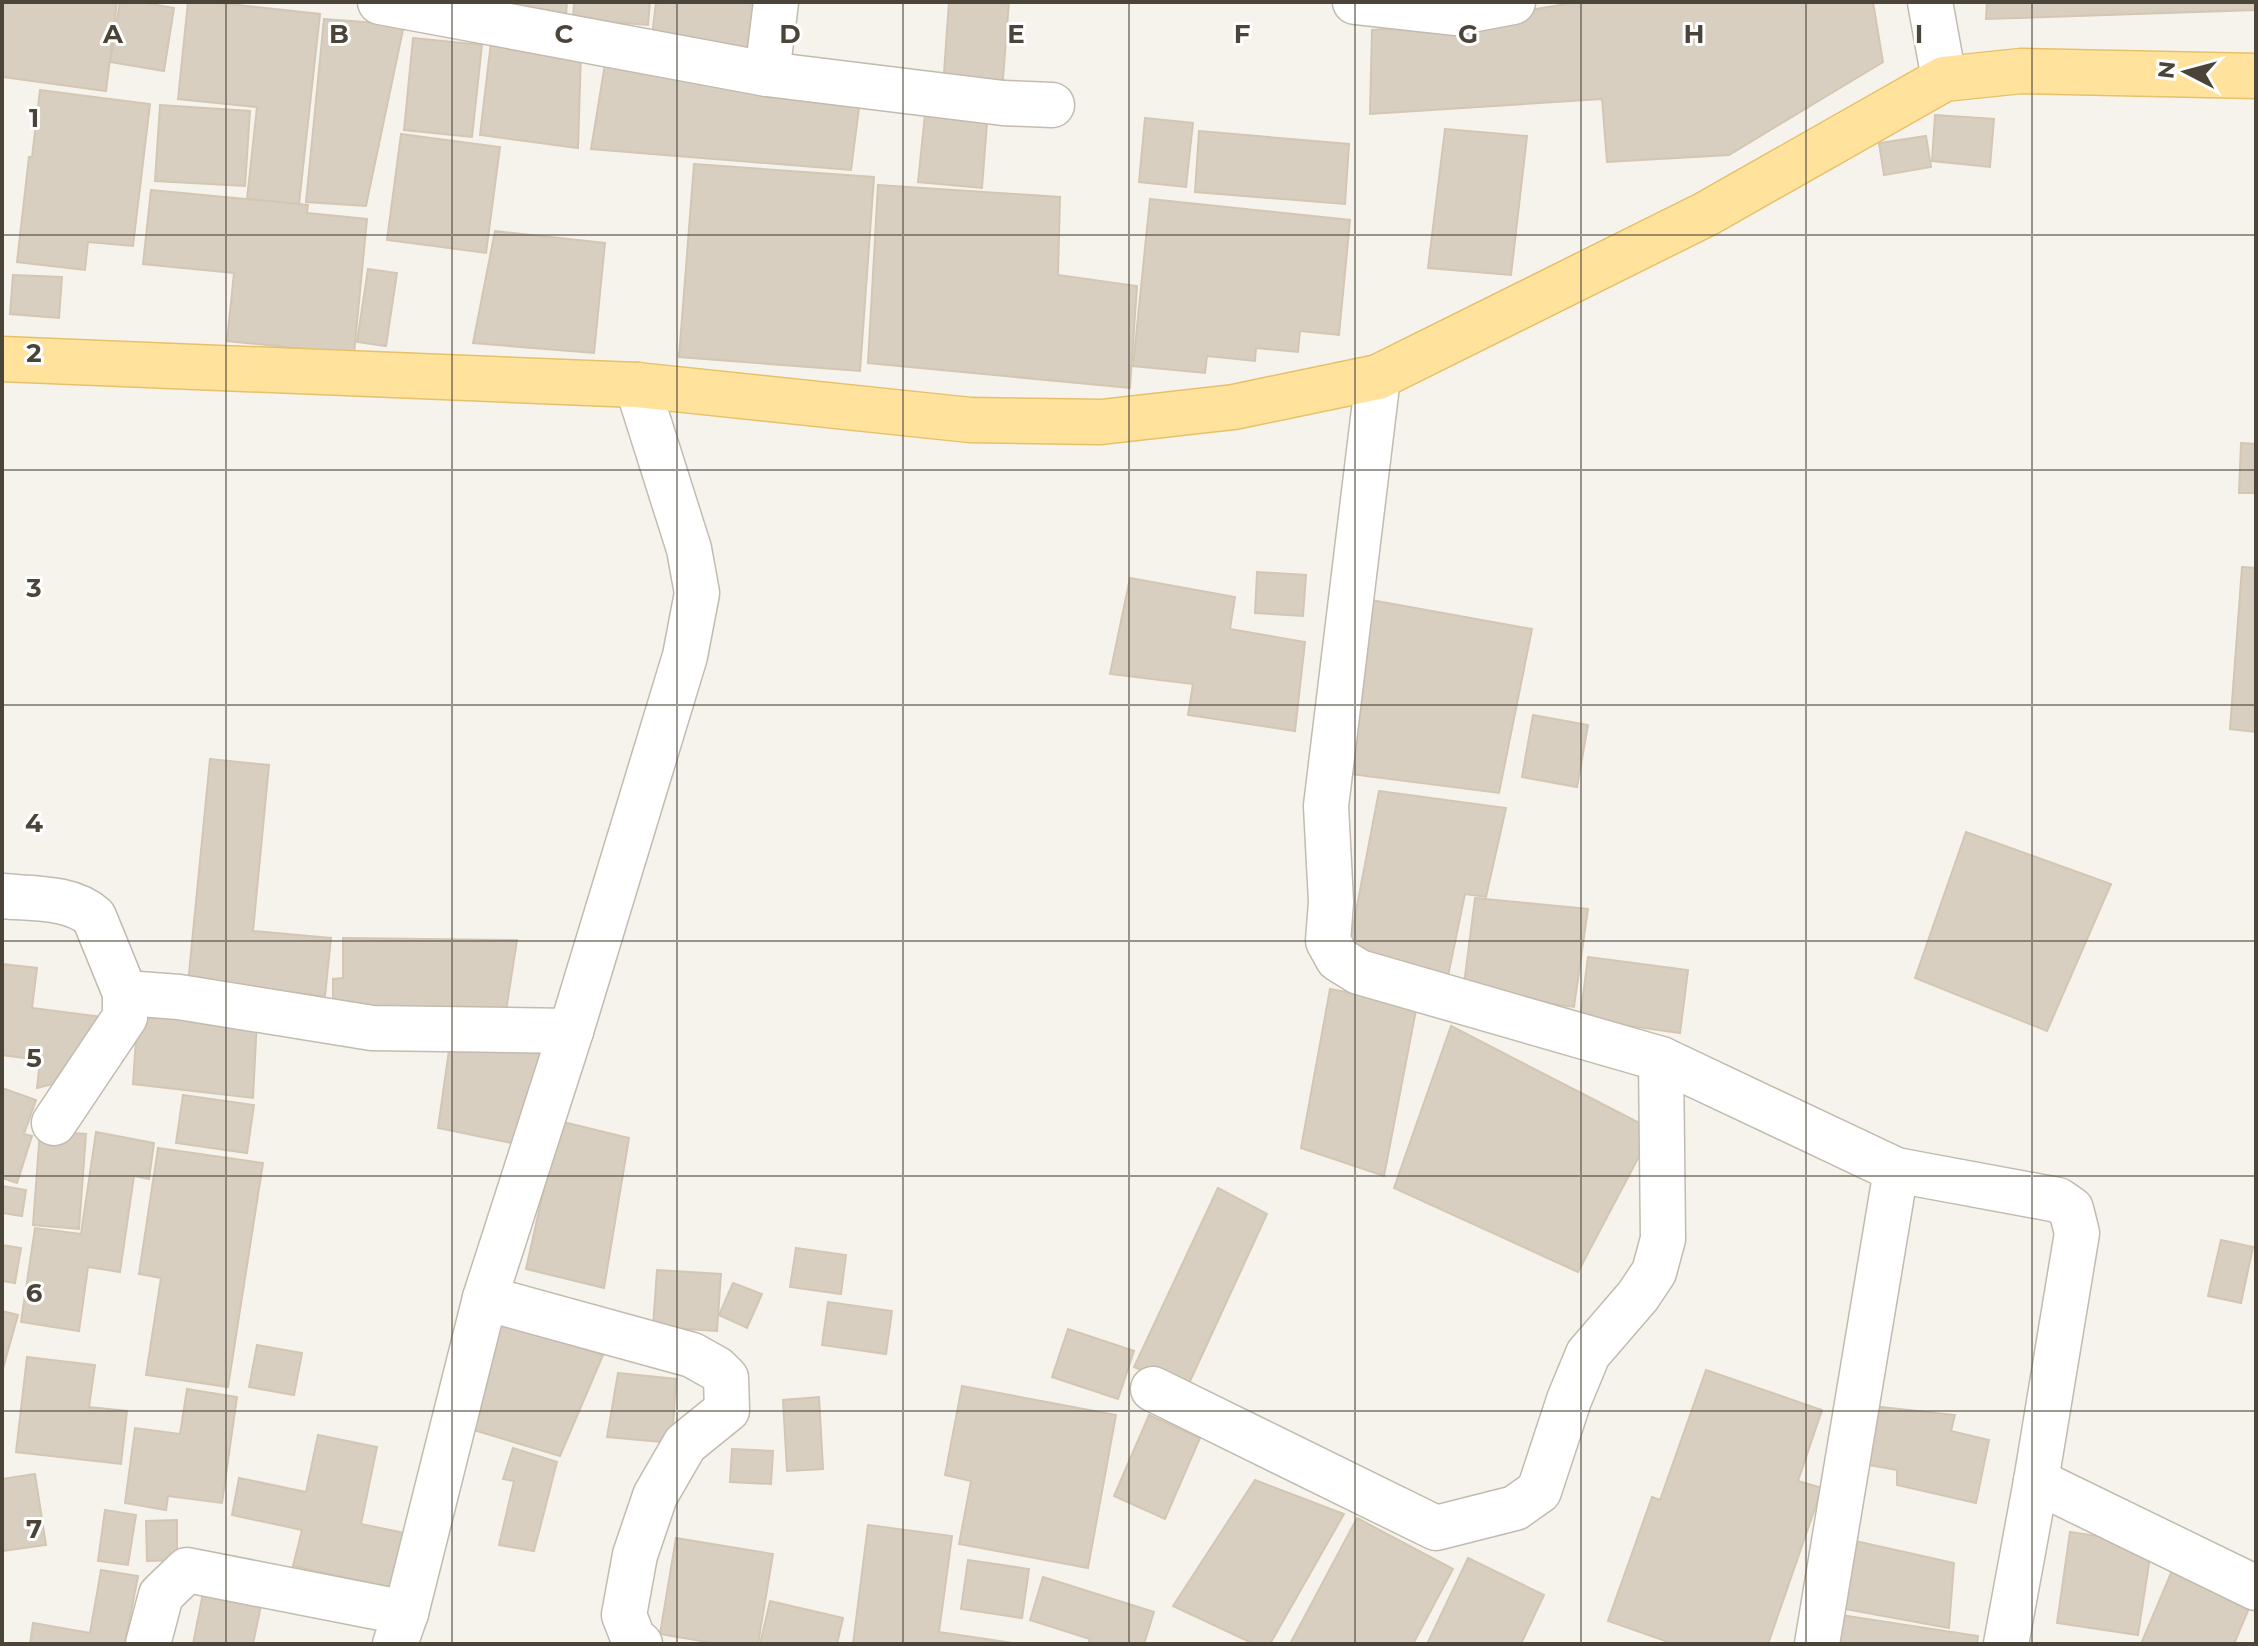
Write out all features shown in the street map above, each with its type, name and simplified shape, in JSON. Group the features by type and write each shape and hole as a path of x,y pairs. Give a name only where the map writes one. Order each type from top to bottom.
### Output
{"main road":[{"path":"2,359 637,385 970,420 1101,422 1234,407 1378,377 1706,214 1944,79 2021,71 2256,76"}],"street":[{"path":"380,2 767,74 1003,103 1052,105"},
{"path":"767,74 776,2"},
{"path":"1355,2 1454,13 1513,2"},
{"path":"1930,2 1944,79"},
{"path":"1378,377 1326,806 1331,902 1328,941 1338,959 1359,972 1661,1059 1896,1170 2058,1200 2071,1209 2077,1233 2006,1644"},
{"path":"148,1644 161,1595 187,1570 401,1628 485,1298 571,1031 685,656 697,593 689,549 637,385"},
{"path":"2,896 84,908 94,917 125,993 125,1017 54,1123"},
{"path":"125,993 179,997 372,1028 571,1031"},
{"path":"1153,1389 1436,1528 1515,1508 1539,1491 1588,1354 1638,1296 1654,1272 1663,1239 1661,1059"},
{"path":"1817,1644 1896,1170"},
{"path":"485,1298 692,1355 717,1369 726,1378 727,1410 685,1444 655,1496 635,1555 624,1615 633,1638 640,1644"},
{"path":"2036,1481 2256,1588"}],"building":[{"path":"2,2 117,2 106,91 2,77"},
{"path":"120,2 174,8 164,71 110,62"},
{"path":"188,2 320,14 299,204 247,199 257,107 178,99"},
{"path":"499,2 567,2 566,15"},
{"path":"574,2 650,2 648,25 573,19"},
{"path":"656,2 760,2 752,55 652,36"},
{"path":"949,2 1009,2 1002,91 943,87"},
{"path":"1578,2 1873,2 1883,62 1729,155 1607,162 1602,99 1370,114 1372,30 1448,24"},
{"path":"1987,2 2256,2 2256,10 1986,19"},
{"path":"324,19 404,25 366,206 306,202"},
{"path":"413,38 482,45 472,137 404,130"},
{"path":"491,42 581,52 578,148 480,135"},
{"path":"605,64 861,93 851,170 591,149"},
{"path":"40,90 150,104 133,246 88,242 85,270 17,262"},
{"path":"160,105 250,111 245,186 155,181"},
{"path":"926,105 988,110 982,188 918,182"},
{"path":"1935,115 1994,119 1990,167 1932,161"},
{"path":"1145,118 1193,123 1186,187 1139,182"},
{"path":"1445,129 1527,136 1511,275 1428,268"},
{"path":"1199,131 1349,144 1345,204 1195,192"},
{"path":"401,134 500,147 486,253 387,240"},
{"path":"1926,136 1931,167 1884,175 1879,143"},
{"path":"694,164 874,177 860,371 679,357"},
{"path":"878,185 1060,197 1058,275 1137,286 1130,388 868,363"},
{"path":"151,190 308,205 307,213 367,219 354,354 227,341 234,273 143,264"},
{"path":"1150,199 1350,220 1339,335 1300,331 1298,352 1256,348 1255,361 1207,356 1205,373 1133,366"},
{"path":"495,231 605,243 594,353 473,343"},
{"path":"368,269 397,273 386,346 357,342"},
{"path":"13,275 62,277 59,318 10,314"},
{"path":"2241,443 2256,444 2256,493 2239,493"},
{"path":"2242,567 2256,568 2256,732 2230,729"},
{"path":"1257,572 1306,575 1303,616 1255,613"},
{"path":"1130,578 1235,597 1230,629 1305,642 1295,731 1188,715 1193,684 1110,674"},
{"path":"1360,598 1532,629 1499,793 1350,774"},
{"path":"1533,715 1588,725 1577,787 1522,777"},
{"path":"210,759 269,765 253,931 331,938 325,996 188,983"},
{"path":"1379,791 1506,808 1486,897 1465,894 1448,976 1347,958"},
{"path":"1966,832 2111,884 2047,1031 1915,978"},
{"path":"1475,898 1588,909 1574,1007 1463,992"},
{"path":"343,938 517,940 506,1011 333,1009 333,979 343,978"},
{"path":"1588,957 1688,970 1680,1033 1580,1019"},
{"path":"2,964 37,968 32,1008 103,1017 75,1079 37,1088 40,1060 2,1055"},
{"path":"1330,989 1417,1005 1384,1176 1301,1148"},
{"path":"138,1009 257,1019 253,1098 133,1084"},
{"path":"1451,1026 1653,1130 1578,1272 1394,1188"},
{"path":"451,1036 554,1045 521,1145 438,1128"},
{"path":"2,1088 36,1100 24,1134 32,1136 17,1183 2,1178"},
{"path":"183,1095 254,1105 247,1153 176,1143"},
{"path":"559,1121 629,1138 604,1288 526,1269"},
{"path":"40,1131 86,1134 79,1229 33,1225"},
{"path":"96,1132 154,1143 149,1179 134,1176 120,1272 88,1267 79,1331 21,1322 35,1228 81,1234"},
{"path":"158,1148 263,1163 228,1387 146,1375 161,1278 139,1274"},
{"path":"2,1186 26,1190 22,1216 2,1213"},
{"path":"1218,1188 1267,1214 1186,1390 1134,1367"},
{"path":"2221,1240 2253,1247 2241,1303 2208,1296"},
{"path":"2,1245 21,1248 15,1283 2,1281"},
{"path":"796,1248 846,1255 841,1294 790,1287"},
{"path":"657,1270 721,1274 717,1331 653,1327"},
{"path":"733,1283 762,1294 747,1328 719,1315"},
{"path":"828,1302 892,1311 886,1354 822,1345"},
{"path":"2,1311 18,1315 2,1372"},
{"path":"500,1322 603,1355 560,1456 467,1428"},
{"path":"1068,1329 1134,1351 1118,1399 1052,1377"},
{"path":"257,1345 302,1353 294,1395 249,1387"},
{"path":"27,1357 95,1365 89,1407 127,1411 121,1464 16,1452"},
{"path":"1706,1370 1822,1410 1798,1481 1822,1488 1768,1644 1674,1644 1608,1621 1652,1497 1660,1500"},
{"path":"618,1373 676,1379 672,1443 607,1437"},
{"path":"962,1386 1116,1415 1088,1568 959,1544 971,1481 945,1475"},
{"path":"187,1389 237,1397 222,1503 168,1496 166,1510 125,1503 135,1428 180,1434"},
{"path":"819,1397 823,1469 787,1471 783,1400"},
{"path":"1872,1406 1955,1415 1951,1431 1989,1440 1976,1503 1897,1485 1897,1470 1863,1464"},
{"path":"1149,1415 1200,1438 1165,1519 1114,1496"},
{"path":"318,1435 377,1447 361,1524 405,1533 393,1588 293,1566 302,1530 232,1515 239,1478 306,1492"},
{"path":"513,1448 557,1462 534,1551 499,1545 514,1481 503,1479"},
{"path":"732,1449 773,1451 771,1484 730,1482"},
{"path":"35,1474 46,1545 2,1551 2,1479"},
{"path":"1255,1480 1344,1514 1270,1644 1254,1644 1173,1606"},
{"path":"105,1510 136,1515 128,1565 98,1561"},
{"path":"1357,1518 1453,1569 1413,1644 1290,1644"},
{"path":"177,1520 177,1560 147,1561 146,1521"},
{"path":"868,1525 952,1536 939,1632 1020,1644 853,1644"},
{"path":"2070,1532 2152,1544 2138,1635 2057,1623"},
{"path":"676,1538 773,1554 758,1644 718,1644 660,1634"},
{"path":"1842,1538 1954,1563 1949,1628 1834,1607"},
{"path":"1468,1558 1544,1595 1521,1644 1427,1644"},
{"path":"968,1560 1029,1569 1022,1618 961,1609"},
{"path":"2176,1561 2255,1594 2234,1644 2141,1644"},
{"path":"101,1570 138,1576 125,1644 30,1644 33,1623 90,1633"},
{"path":"1043,1577 1154,1612 1144,1644 1088,1644 1090,1639 1030,1620"},
{"path":"204,1588 262,1601 253,1644 193,1644"},
{"path":"770,1601 843,1618 837,1644 760,1644"},
{"path":"1841,1615 1978,1636 1977,1644 1838,1644"}]}
